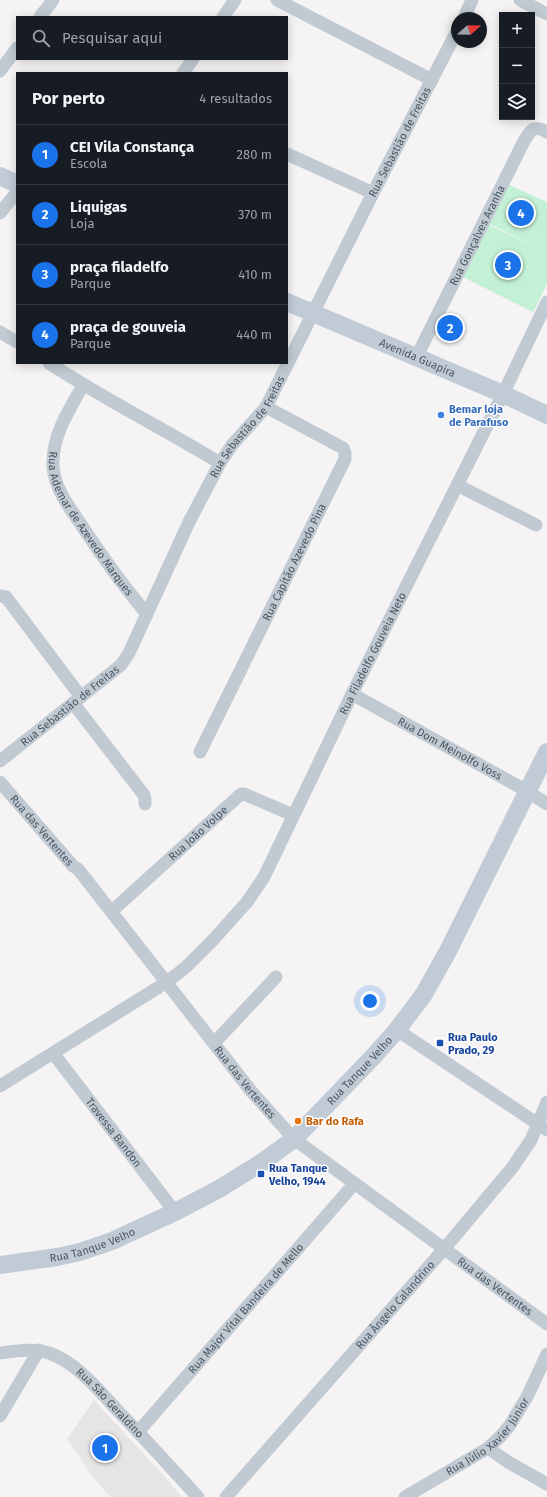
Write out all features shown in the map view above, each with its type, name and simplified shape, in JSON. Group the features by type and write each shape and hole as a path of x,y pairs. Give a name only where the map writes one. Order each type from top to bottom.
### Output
{"street":[{"path":"41,16 53,0"},
{"path":"224,16 235,0"},
{"path":"277,0 432,80"},
{"path":"467,12 472,0"},
{"path":"520,0 547,14"},
{"name":"Rua Sebastião de Freitas","path":"0,761 120,665 128,654 190,522 220,463 232,445 266,407 314,314 373,193 451,43"},
{"path":"0,70 16,49"},
{"path":"184,72 192,60"},
{"name":"Rua Gonçalves Aranha","path":"416,358 524,141 530,132 535,128 540,128 547,132"},
{"path":"288,154 373,193"},
{"path":"0,176 16,184"},
{"path":"2,207 16,193"},
{"name":"Avenida Guapira","path":"288,302 503,394 547,415"},
{"name":"Rua Filadelfo Gouveia Neto","path":"0,1086 167,982 213,940 247,902 264,877 352,694 503,394 547,302"},
{"path":"0,332 16,341"},
{"path":"51,364 84,386 188,443 220,463"},
{"name":"Rua Ademar de Azevedo Marques","path":"84,386 62,422 56,438 52,461 55,480 61,494 88,535 134,599 147,614"},
{"name":"Rua Capitão Azevedo Pina","path":"200,752 345,459 345,453 342,448 266,407"},
{"path":"457,485 536,525"},
{"path":"0,596 6,597 144,795 144,804"},
{"name":"Rua Dom Meinolfo Voss","path":"352,694 527,790 547,804"},
{"name":"Rua Tanque Velho","path":"0,1265 57,1257 80,1252 112,1241 176,1212 219,1189 264,1161 294,1139 372,1058 397,1030 424,994 448,951 547,752"},
{"name":"Rua das Vertentes","path":"0,782 73,866 78,869 251,1091 294,1139 547,1324"},
{"name":"Rua João Volpe","path":"112,911 241,794 293,815"},
{"path":"214,1043 276,977"},
{"path":"397,1030 542,1126"},
{"name":"Travessa Bandon","path":"53,1053 176,1212"},
{"name":"Rua Ângelo Calandrino","path":"226,1497 444,1249 518,1160 542,1126 547,1102"},
{"name":"Rua Major Vital Bandeira de Mello","path":"138,1432 354,1184"},
{"name":"Rua São Geraldino","path":"0,1353 21,1350 39,1350 50,1353 79,1371 198,1497"},
{"path":"0,1416 39,1350"},
{"name":"Rua Júlio Xavier Júnior","path":"404,1497 488,1448 502,1436 527,1397 547,1354"},
{"path":"488,1448 508,1462 547,1484"}],"shaded area":[{"path":"94,1400 182,1497 111,1497 108,1494 93,1477 67,1439"}],"green space":[{"path":"507,184 547,202 547,284 533,312 463,277 489,225 540,249 490,224"}],"place":[{"name":"praça de gouveia","path":"521,213"},
{"name":"praça filadelfo","path":"508,265"},
{"name":"Liquigas","path":"450,328"},
{"name":"Bemar loja de Parafuso","path":"441,415"},
{"name":"Rua Paulo Prado, 29","path":"440,1043"},
{"name":"Bar do Rafa","path":"298,1121"},
{"name":"Rua Tanque Velho, 1944","path":"261,1174"},
{"name":"CEI Vila Constança","path":"105,1448"}]}
